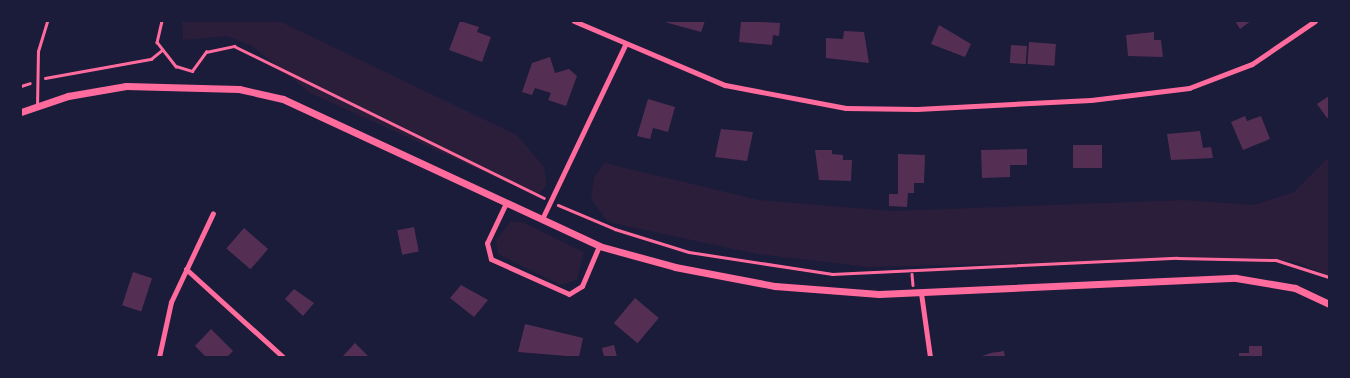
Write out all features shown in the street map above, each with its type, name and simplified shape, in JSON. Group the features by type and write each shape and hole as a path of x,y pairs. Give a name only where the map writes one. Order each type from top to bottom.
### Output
{"street":[{"path":"574,21 625,45 725,85 846,108 917,109 1091,100 1189,88 1252,64 1315,21"},
{"path":"542,219 625,45"},
{"path":"21,112 90,91 126,86 240,89 283,99 599,246 674,267 775,286 845,294 920,293 1204,277 1267,281 1329,304"},
{"path":"506,203 487,243 491,259 569,294 582,286 599,246"},
{"path":"159,357 171,302 214,213"},
{"path":"186,269 283,357"},
{"path":"920,293 930,357"}],"lane":[{"path":"36,107 36,80 47,21"}],"path":[{"path":"162,21 157,42 161,52 176,66 192,71 206,52 216,46 234,46 542,197"},
{"path":"36,80 80,68 151,59 161,52"},
{"path":"564,207 615,229 689,252 824,273 912,274 1177,258 1276,260 1329,277"}],"shaded area":[{"path":"182,21 279,21 517,135 544,167 547,185 537,196 310,93 252,46 227,36 183,40"},
{"path":"1329,157 1329,276 1296,262 1259,258 868,267 757,254 608,222 591,199 594,177 605,163 759,200 893,211 1185,200 1254,205 1294,192"},
{"path":"510,222 522,222 584,252 577,280 560,285 498,254 496,240"}],"building":[{"path":"460,21 479,27 477,32 491,37 482,62 449,50"},
{"path":"661,21 705,21 701,32"},
{"path":"741,21 780,23 779,36 773,35 772,45 739,42"},
{"path":"1235,21 1251,21 1240,29"},
{"path":"939,25 971,44 965,57 931,44"},
{"path":"844,31 864,32 869,63 826,58 826,38 843,39"},
{"path":"1154,32 1154,40 1161,40 1163,57 1128,56 1126,35"},
{"path":"1029,42 1056,44 1054,66 1027,64"},
{"path":"1011,45 1027,46 1026,64 1010,63"},
{"path":"550,57 555,73 569,69 577,76 566,106 548,100 551,93 535,88 532,95 522,92 532,63"},
{"path":"1329,96 1329,117 1327,118 1317,104"},
{"path":"648,99 675,107 668,132 653,128 650,139 637,136"},
{"path":"1245,116 1247,121 1261,116 1270,139 1243,150 1231,122"},
{"path":"721,129 753,132 747,161 715,157"},
{"path":"1200,131 1203,148 1211,147 1213,158 1171,160 1167,134"},
{"path":"1073,145 1102,145 1102,168 1073,168"},
{"path":"1027,149 1027,165 1010,165 1010,177 982,178 981,150"},
{"path":"815,150 832,150 832,154 843,155 843,160 852,160 851,181 819,180"},
{"path":"898,154 925,155 924,183 914,183 914,193 908,193 907,207 889,206 889,194 898,194"},
{"path":"414,227 419,252 402,255 397,230"},
{"path":"244,228 268,249 250,269 226,248"},
{"path":"133,272 152,278 141,311 122,305"},
{"path":"461,285 488,300 474,317 450,298"},
{"path":"294,289 314,303 303,316 285,299"},
{"path":"635,298 659,318 638,343 614,323"},
{"path":"525,324 583,338 579,357 518,352"},
{"path":"211,329 233,351 227,357 206,357 195,346"},
{"path":"355,343 369,357 342,357"},
{"path":"614,345 617,357 604,357 602,348"},
{"path":"1249,346 1262,346 1262,357 1239,357 1239,353 1249,353"},
{"path":"1004,351 1005,357 979,357 991,353"}]}
